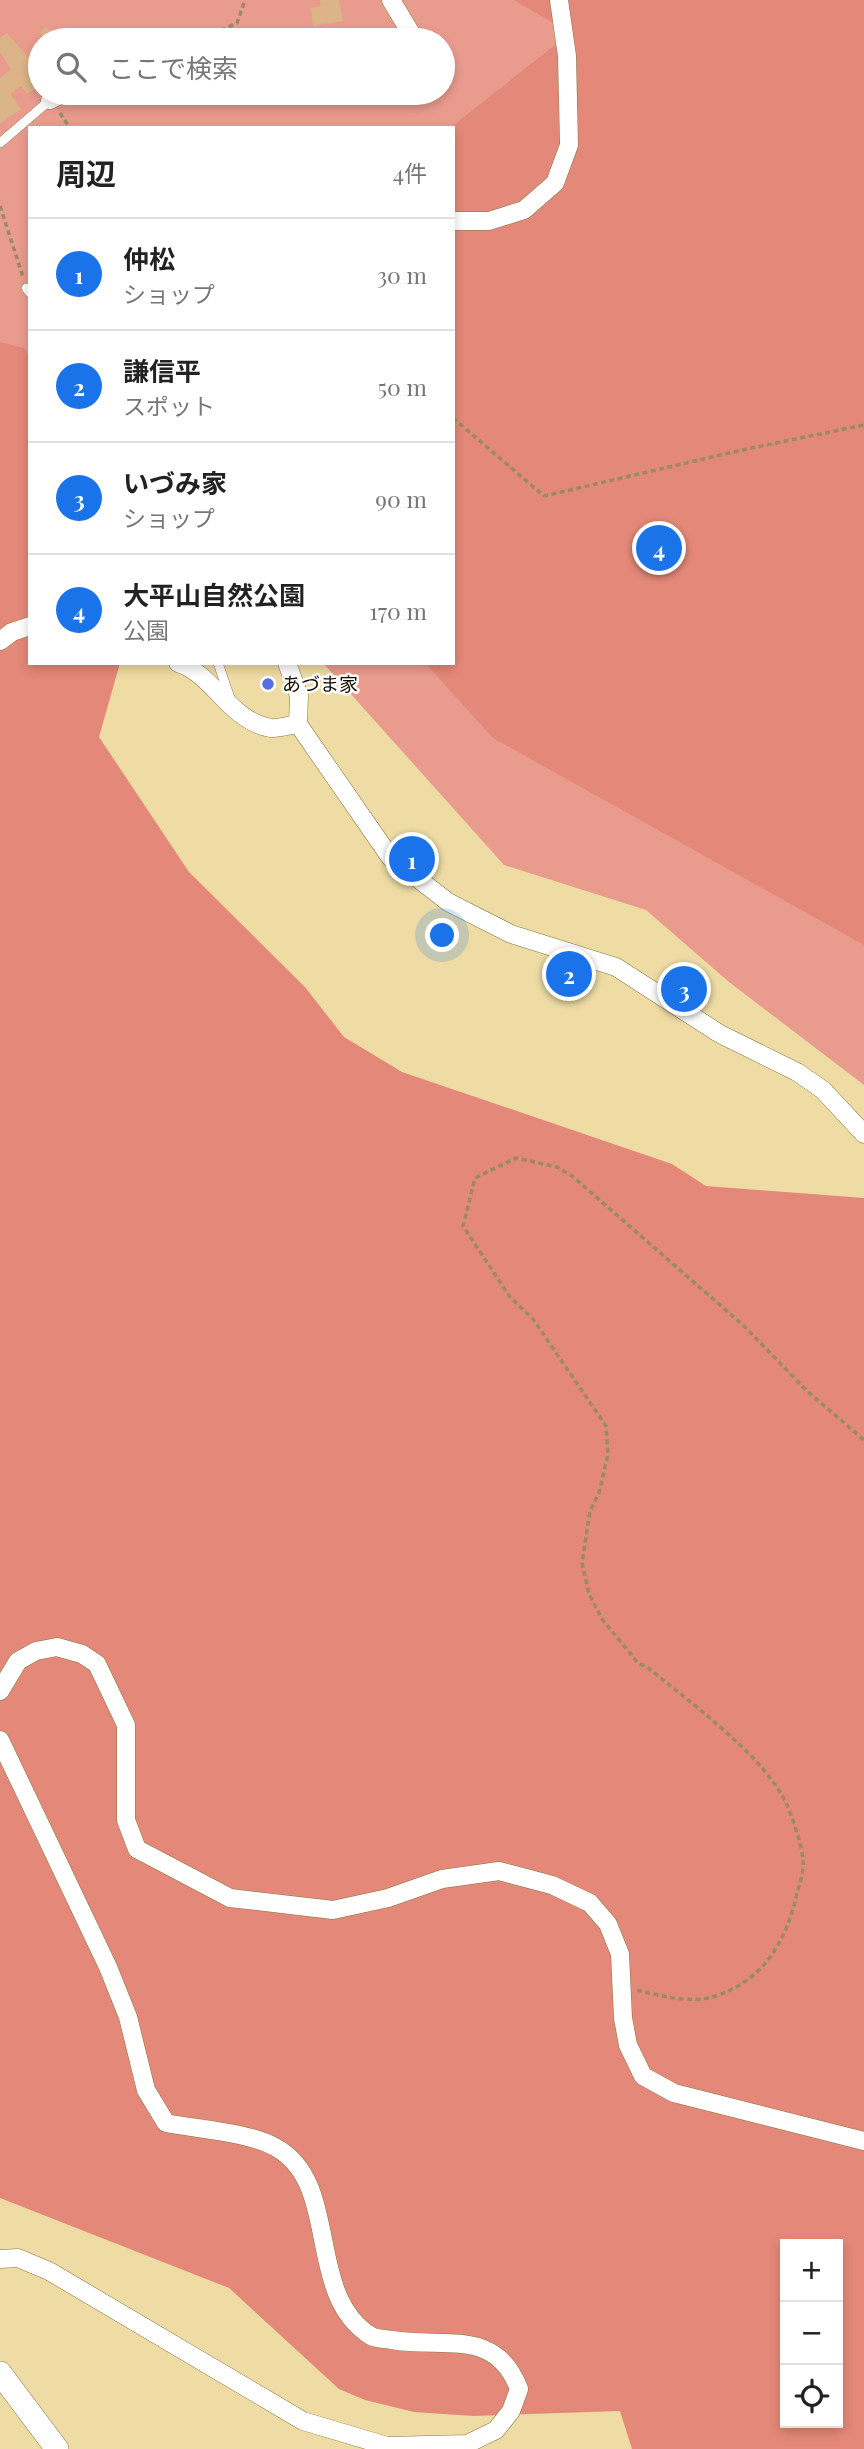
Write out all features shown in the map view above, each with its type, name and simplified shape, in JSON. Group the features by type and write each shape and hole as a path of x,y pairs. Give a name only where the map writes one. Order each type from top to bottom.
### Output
{"street":[{"path":"391,0 408,28"},
{"path":"455,221 489,221 524,210 555,183 569,145 567,56 559,0"},
{"path":"0,641 12,632 28,627"},
{"path":"184,665 212,687 234,712 271,728 298,724"},
{"path":"288,665 299,696 298,724 390,857 448,902 511,934 616,967 720,1034 797,1072 823,1090 864,1134"},
{"path":"0,1691 18,1661 36,1651 57,1647 82,1654 96,1664 126,1725 126,1820 137,1849 230,1898 333,1909 388,1898 442,1879 499,1871 552,1885 590,1903 608,1923 620,1954 628,2045 643,2076 674,2093 864,2141"},
{"path":"0,1740 108,1966 128,2017 146,2090 166,2123 274,2146 296,2162 310,2184 330,2274 345,2311 372,2337 415,2344 465,2343 500,2356 511,2367 519,2389 511,2411 496,2430 467,2444 387,2446 303,2421 49,2271 18,2258 0,2259"},
{"path":"0,2373 57,2449"}],"lane":[{"path":"0,143 46,105"},
{"path":"219,665 234,712"}],"path":[{"path":"226,28 237,23 245,0"},
{"path":"0,206 28,291"},
{"path":"455,420 544,496 755,447 864,425"},
{"path":"621,1986 690,2000 715,1996 746,1982 767,1962 782,1940 792,1918 803,1861 787,1805 769,1777 710,1719 647,1667 638,1663 602,1619 589,1594 582,1563 590,1511 598,1493 608,1454 606,1426 533,1319 510,1297 463,1226 475,1178 516,1158 556,1167 572,1175 743,1325 807,1391 864,1440"}],"shaded area":[{"path":"0,0 864,0 864,1085 729,982 646,910 504,865 325,665 455,665 455,126 28,126 28,430 0,390"},
{"path":"514,0 864,0 864,945 493,738 427,665 455,665 455,126 453,126 570,33"},
{"path":"0,342 24,348 28,355 28,665 119,665 99,737 189,872 305,987 344,1037 402,1072 672,1164 706,1186 864,1198 864,2449 632,2449 620,2411 473,2416 414,2412 365,2400 339,2389 229,2288 0,2198"}],"building":[{"path":"320,0 339,0 343,21 313,26 311,8 321,6"},
{"path":"7,33 28,57 28,93 21,86 10,94 21,109 0,124 0,78 11,69 0,52 0,38"}],"place":[{"name":"大平山自然公園","path":"659,548"},
{"name":"あづま家","path":"268,684"},
{"name":"仲松","path":"412,859"},
{"name":"謙信平","path":"569,974"},
{"name":"いづみ家","path":"684,989"}]}
